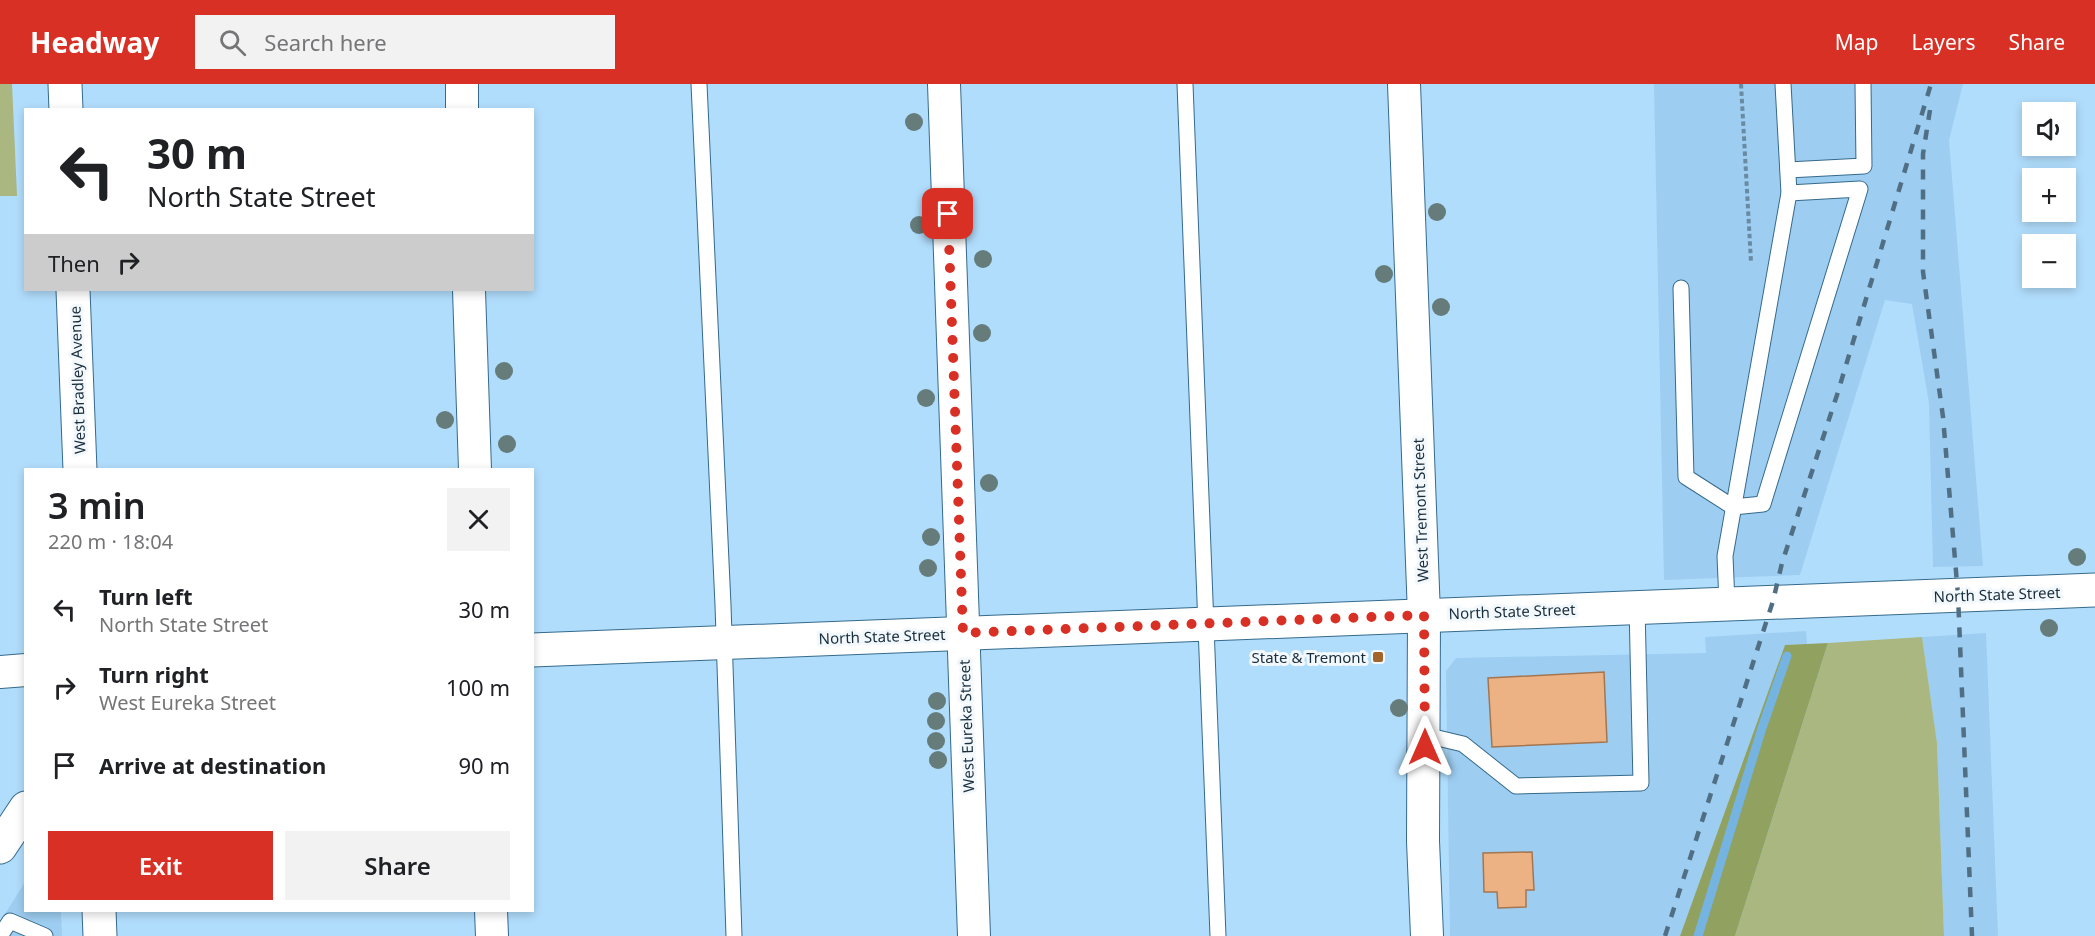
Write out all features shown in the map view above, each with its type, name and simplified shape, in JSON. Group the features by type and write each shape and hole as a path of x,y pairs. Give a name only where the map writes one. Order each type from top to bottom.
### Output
{"main road":[{"path":"65,84 66,108"},
{"name":"West Bradley Avenue","path":"73,291 80,468"},
{"name":"North State Street","path":"534,650 2095,590"},
{"path":"0,848 24,811"},
{"path":"99,912 100,936"}],"street":[{"path":"462,84 462,108"},
{"name":"West Eureka Street","path":"944,84 974,936"},
{"name":"West Tremont Street","path":"1404,84 1424,615 1423,841 1427,936"},
{"path":"469,291 475,468"},
{"path":"0,672 24,670"},
{"path":"491,912 492,936"}],"lane":[{"path":"699,84 724,642 734,936"},
{"path":"1185,84 1218,936"},
{"path":"1727,603 1725,556 1789,193 1783,84"},
{"path":"1788,170 1864,166 1863,84"},
{"path":"1682,288 1686,477 1733,507 1763,504 1860,189 1789,193"},
{"path":"1425,735 1463,744 1516,786 1641,783 1637,606"},
{"path":"0,936 10,921 45,936"}],"path":[{"path":"1741,84 1751,262"}],"shaded area":[{"path":"1654,84 1963,84 1949,140 1983,566 1933,567 1929,403 1912,304 1885,300 1800,575 1664,580"},
{"path":"1806,631 1807,644 1785,645 1680,936 1450,936 1446,671 1456,658 1706,653 1705,637"},
{"path":"1986,633 1998,936 1944,936 1937,743 1922,637"},
{"path":"24,884 24,912 61,912 62,936 0,936 0,922"}],"green space":[{"path":"0,84 12,84 17,196 0,196"},
{"path":"1922,637 1937,743 1944,936 1735,936 1828,643"},
{"path":"1828,643 1735,936 1680,936 1785,645"}],"building":[{"path":"1604,672 1607,742 1492,747 1488,678"},
{"path":"1532,852 1534,890 1526,890 1526,907 1498,908 1497,892 1484,892 1483,853"}],"waterway":[{"path":"1698,936 1762,728 1787,656"}],"railway":[{"path":"1665,936 1773,601 1782,563 1837,395 1931,84"},
{"path":"1930,110 1923,154 1923,272 1943,417 1958,595 1972,936"}],"place":[{"name":"State & Tremont","path":"1378,657"}],"route":[{"path":"948,214 963,633 1424,615 1425,747"}]}
